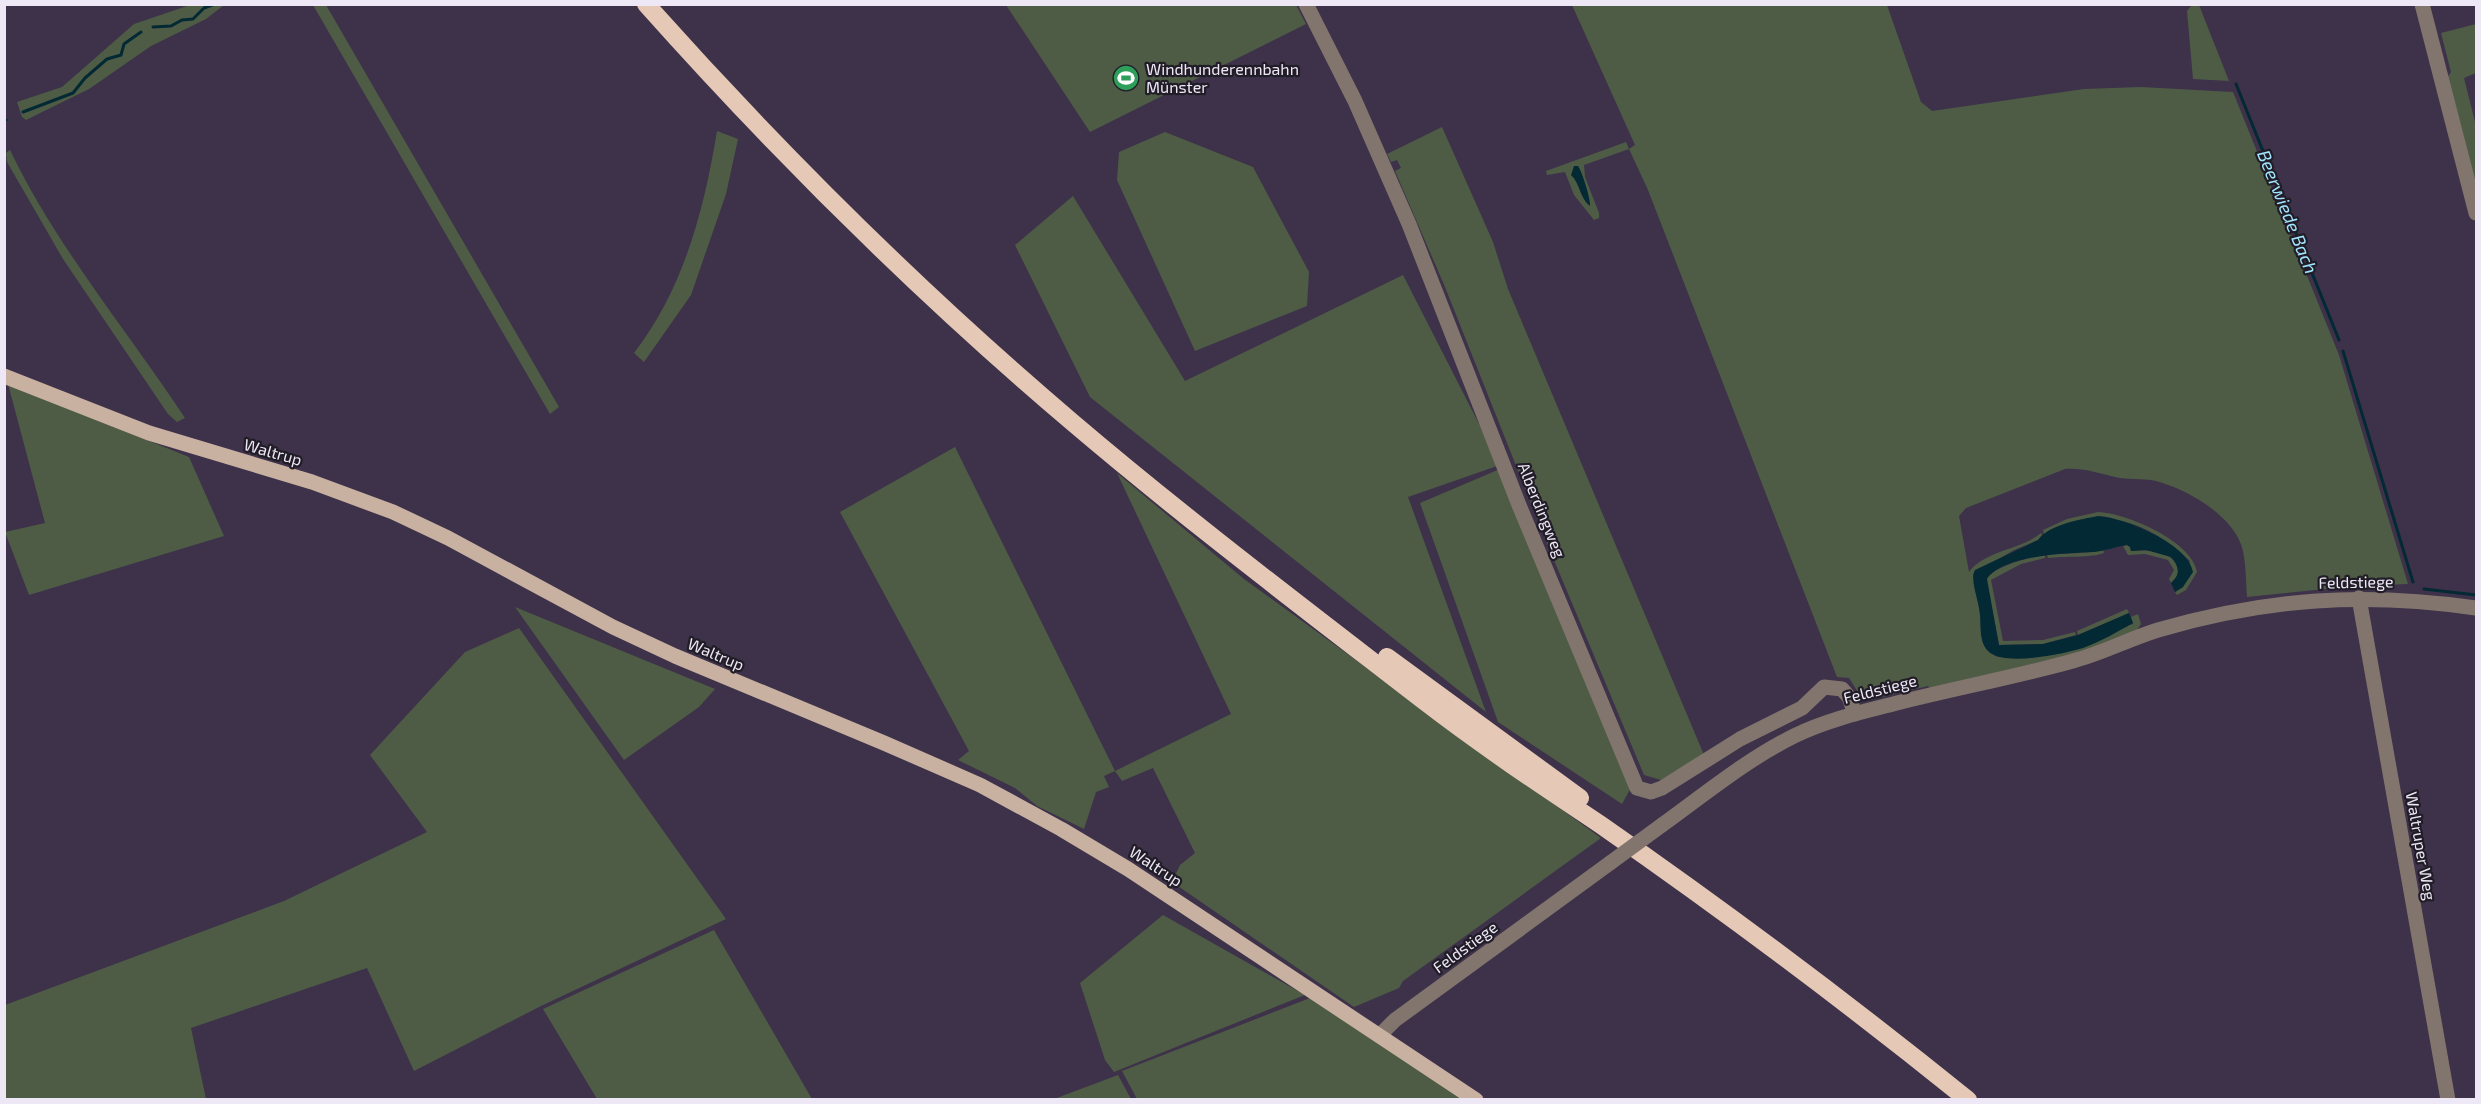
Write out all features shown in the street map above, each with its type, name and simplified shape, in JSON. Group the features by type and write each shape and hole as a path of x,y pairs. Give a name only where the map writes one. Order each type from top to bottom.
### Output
{"highway":[{"path":"646,4 772,140 912,278 1061,412 1165,500 1433,708 1732,920 1968,1100"},
{"path":"662,4 736,86 879,230 987,331 1128,454 1334,617 1816,971 1983,1100"}],"main road":[{"name":"Waltrup","path":"4,376 165,439 312,482 377,505 448,538 614,627 675,656 958,775 1033,813 1108,857 1476,1100"}],"street":[{"name":"Alberdingweg","path":"1306,4 1355,100 1405,214 1520,505 1637,788 1651,792 1662,788 1740,739 1802,708 1824,687 1842,689 1856,714"},
{"path":"2422,4 2476,213"},
{"name":"Feldstiege","path":"1380,1035 1395,1020 1737,770 1773,747 1812,728 1856,714 2071,662 2107,651 2156,631 2218,614 2290,603 2359,598 2410,600 2476,608"},
{"name":"Waltruper Weg","path":"2359,598 2448,1100"}],"green space":[{"path":"190,5 224,5 206,19 151,46 89,89 26,120 22,117 17,102 62,87 134,24"},
{"path":"313,5 326,5 559,407 550,414"},
{"name":"Windhunderennbahn Münster","path":"1006,5 1296,5 1306,24 1090,132"},
{"path":"1572,5 1887,5 1921,102 1932,111 2084,89 2141,87 2233,92 2339,355 2408,584 2354,586 2247,597 2244,557 2239,539 2221,516 2208,506 2182,491 2156,481 2065,469 1966,508 1959,516 1969,572 1984,559 2033,539 2041,533 2042,535 2038,540 2014,550 1973,574 1980,614 1997,657 2133,624 2131,617 2138,614 2141,624 2137,630 2117,643 1930,689 1928,686 1869,700 1861,697 1849,678 1837,677 1648,190 1629,149 1635,145"},
{"path":"2192,5 2199,5 2229,81 2193,79 2187,11"},
{"path":"2476,24 2476,73 2464,78 2476,126 2476,199 2447,78 2451,72 2441,33"},
{"path":"1442,127 1493,242 1508,289 1704,755 1661,780 1644,775 1546,541 1445,287 1395,171 1401,168 1397,160 1391,162 1387,154"},
{"path":"717,131 738,139 726,194 691,295 644,362 634,353 666,302 679,275 706,190"},
{"path":"1165,132 1253,167 1309,272 1307,306 1195,351 1117,180 1119,152"},
{"path":"1626,142 1629,149 1584,165 1585,177 1599,213 1599,218 1594,220 1574,195 1565,172 1547,175 1546,171"},
{"path":"10,150 28,185 70,254 185,418 177,422 168,414 63,259 7,162 6,153"},
{"path":"1073,196 1185,381 1403,275 1500,465 1408,497 1486,712 1090,397 1015,245"},
{"path":"8,384 189,457 224,536 29,595 5,532 45,523"},
{"path":"955,447 1115,771 1104,776 1109,787 1096,792 1084,829 1037,806 1015,788 958,760 969,751 840,512"},
{"path":"1500,469 1632,786 1622,804 1498,722 1420,503"},
{"path":"1117,473 1244,579 1601,838 1403,981 1399,988 1354,1007 1172,882 1180,865 1195,853 1153,768 1122,781 1115,771 1231,714"},
{"path":"2098,512 2125,517 2140,523 2171,540 2183,550 2192,561 2197,572 2186,590 2177,595 2175,592 2183,587 2190,561 2174,547 2140,527 2102,518 2083,519 2063,525 2044,535 2043,530 2067,519"},
{"path":"2127,545 2131,551 2154,551 2169,556 2178,567 2178,575 2171,583 2169,579 2174,570 2168,560 2145,554 2128,555 2123,546"},
{"path":"2103,549 2104,553 2092,556 2048,558 2047,555 2084,553"},
{"path":"2045,555 2045,558 2021,564 1991,580 2003,641 2043,640 2075,632 2076,635 2043,644 1999,645 1986,579 2004,566"},
{"path":"515,607 715,689 699,707 624,760"},
{"path":"2127,609 2129,613 2078,635 2077,631"},
{"path":"519,628 726,919 541,1006 414,1071 367,968 191,1028 206,1099 5,1099 5,1005 284,901 427,832 370,755 465,652"},
{"path":"1163,915 1305,995 1114,1072 1105,1060 1080,983"},
{"path":"714,930 812,1099 597,1099 543,1009"},
{"path":"1310,998 1462,1099 1137,1099 1122,1071"},
{"path":"1118,1075 1131,1099 1054,1099"}],"water":[{"path":"1574,166 1578,166 1582,174 1590,206 1571,175"},
{"path":"2098,516 2123,521 2138,527 2168,542 2180,552 2189,562 2193,572 2183,587 2175,592 2171,583 2178,574 2178,570 2171,557 2146,550 2131,551 2127,545 2094,552 2068,553 2021,560 1995,571 1987,579 1999,645 2043,644 2078,635 2129,613 2133,623 2089,646 2062,653 2019,659 1996,656 1988,651 1981,634 1980,610 1973,580 1975,570 2038,540 2057,526"}],"waterway":[{"path":"153,27 171,26 182,20 193,19 204,8 215,4"},
{"path":"23,112 73,93 85,78 107,59 121,55 124,44 141,32"},
{"name":"Beerwiede Bach","path":"2236,84 2339,340"},
{"name":"Beerwiede Bach","path":"2343,351 2413,582"},
{"name":"Beerwiede Bach","path":"2424,589 2476,595"}],"place":[{"name":"Windhunderennbahn Münster","path":"1126,78"}]}
